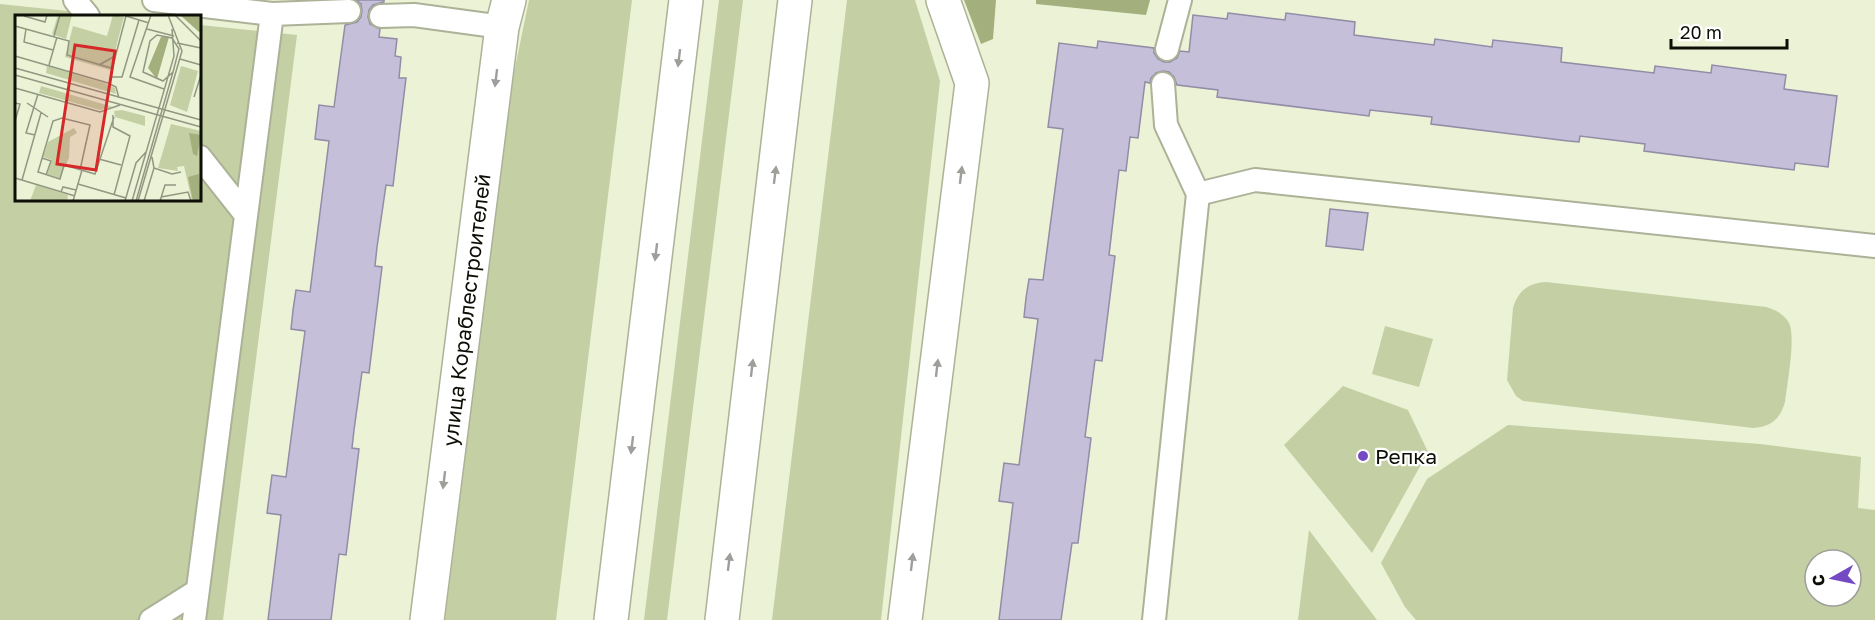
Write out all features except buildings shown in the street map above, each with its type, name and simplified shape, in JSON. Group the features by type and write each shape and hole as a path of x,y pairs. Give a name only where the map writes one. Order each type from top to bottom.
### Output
{"main road":[{"path":"611,620 686,0"},
{"path":"722,620 795,0"},
{"path":"905,620 972,83 943,0"},
{"name":"улица Кораблестроителей","path":"427,620 506,14"}],"lane":[{"path":"75,0 87,15"},
{"path":"154,0 272,14 348,11"},
{"path":"1167,49 1180,0"},
{"path":"381,16 415,8 506,14"},
{"path":"194,620 272,14"},
{"path":"1154,620 1197,194 1166,125 1163,84"},
{"path":"201,158 245,214"},
{"path":"1197,194 1255,180 1875,246"},
{"path":"151,620 197,591"}],"green space":[{"path":"529,0 632,0 556,620 445,620 511,87"},
{"path":"719,0 743,0 667,620 644,620"},
{"path":"847,0 915,0 940,81 881,620 772,620"},
{"path":"964,0 996,0 993,39 981,44"},
{"path":"1036,0 1150,0 1146,15 1036,4"},
{"path":"0,4 106,15 15,15 15,201 201,201 201,25 297,35 223,620 0,620"},
{"path":"1546,282 1766,307 1776,311 1789,323 1792,339 1785,402 1780,413 1770,424 1753,428 1523,401 1516,396 1507,380 1513,308 1525,289 1534,284"},
{"path":"1385,326 1433,339 1419,387 1372,374"},
{"path":"1343,386 1408,410 1428,452 1372,553 1284,445"},
{"path":"1508,425 1760,444 1861,457 1858,508 1875,510 1875,620 1416,620 1405,607 1381,563 1427,479"},
{"path":"1309,530 1377,620 1298,620"}],"place":[{"name":"Репка","path":"1363,456"}]}
